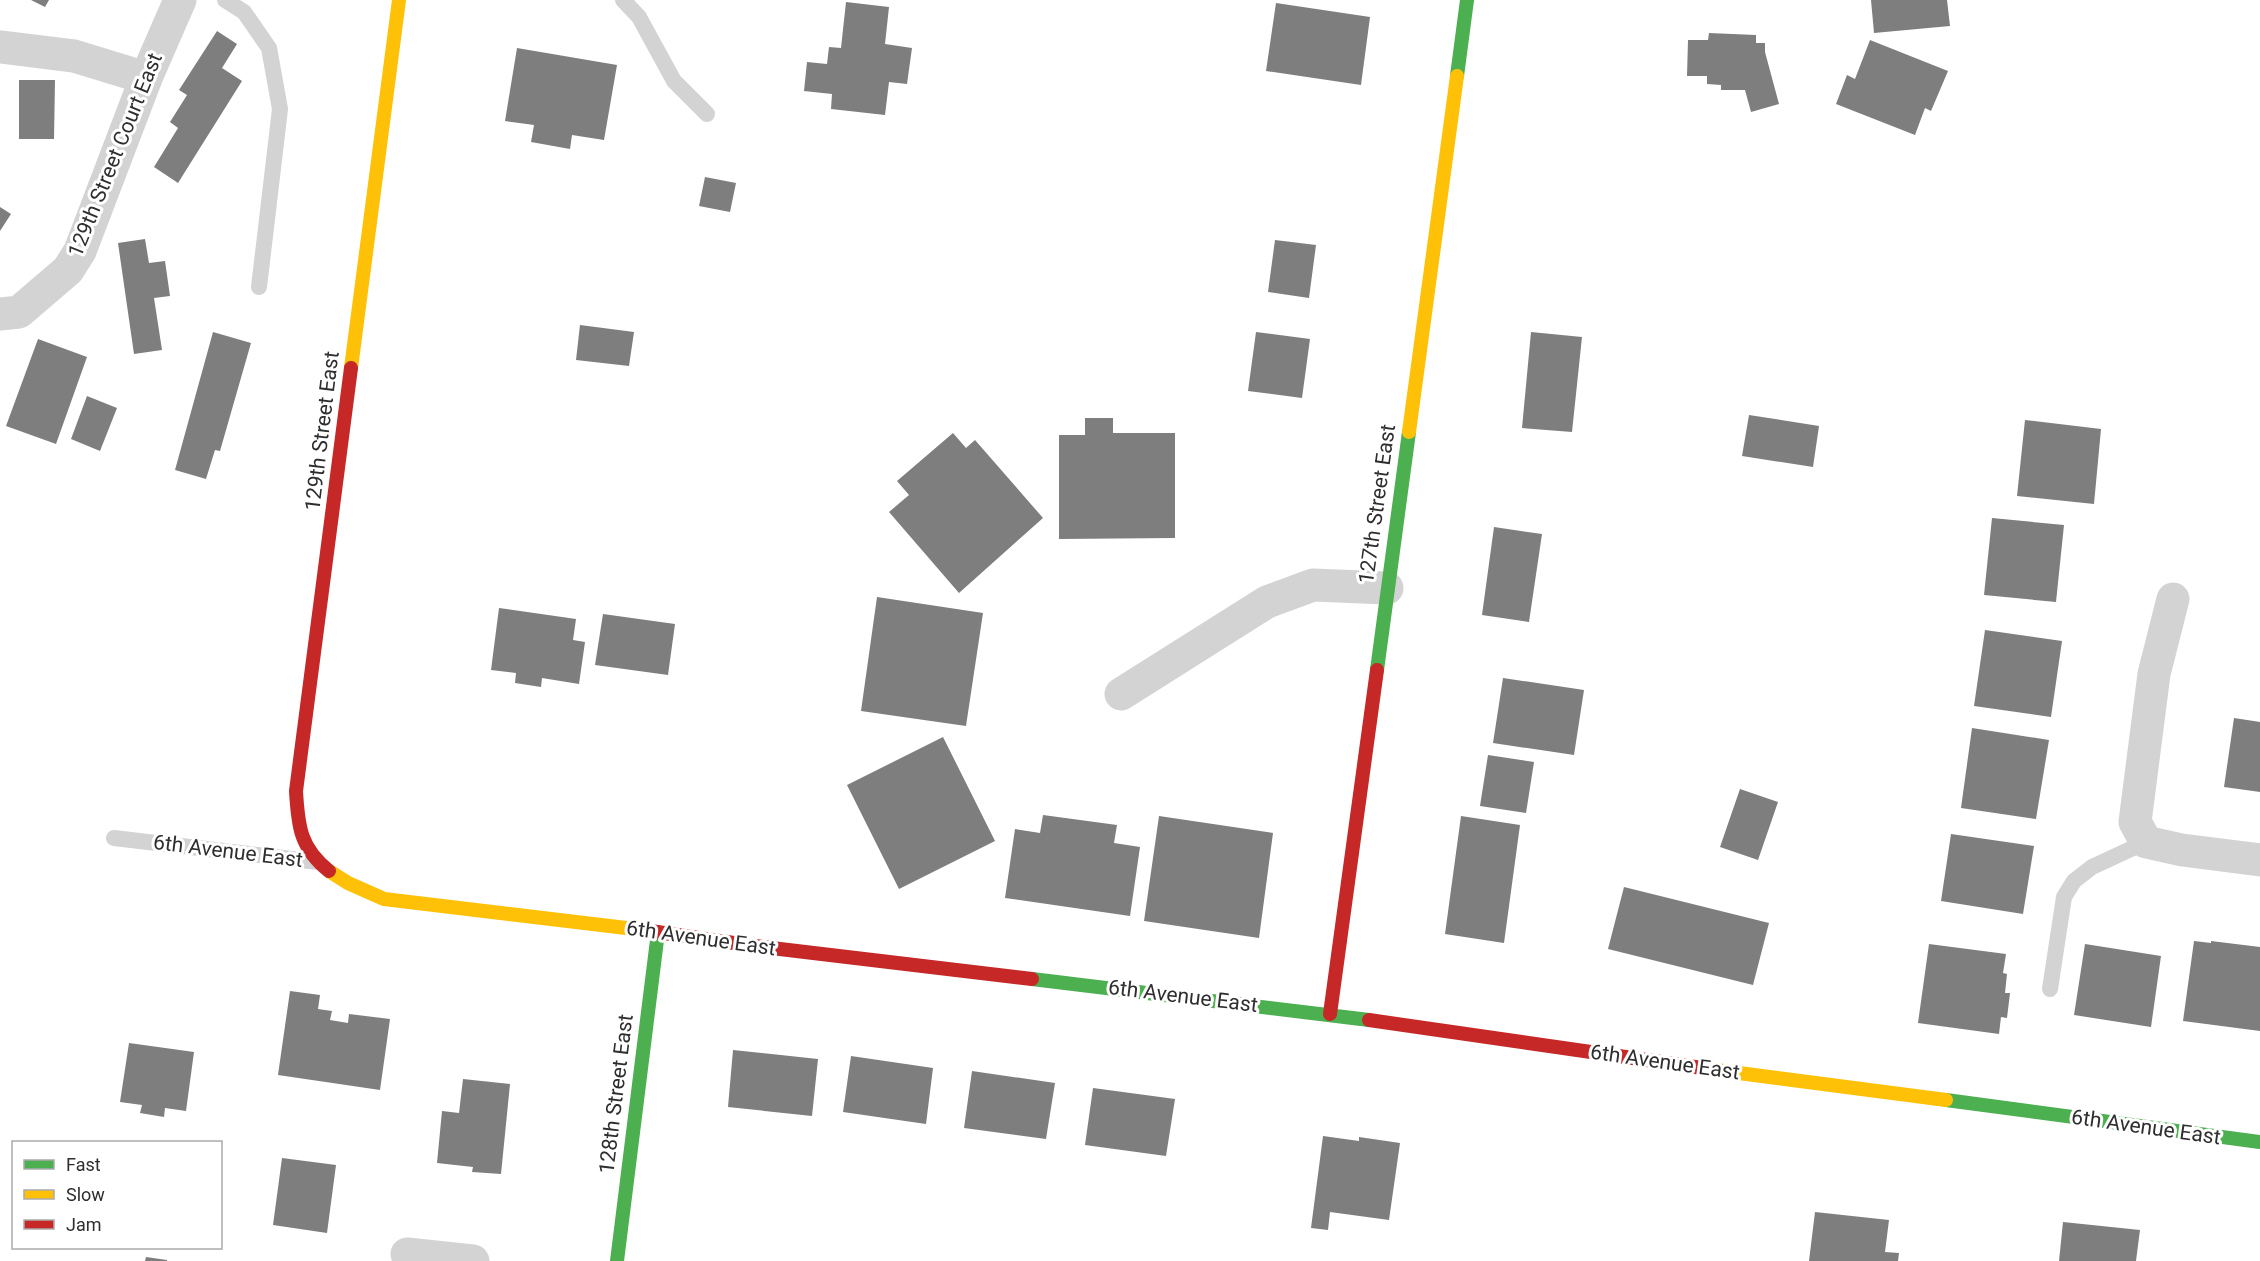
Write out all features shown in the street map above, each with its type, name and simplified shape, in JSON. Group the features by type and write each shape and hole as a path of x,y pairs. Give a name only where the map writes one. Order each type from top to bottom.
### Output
{"street":[{"name":"129th Street Court East","path":"0,314 19,312 68,270 80,250 146,78 180,0"},
{"name":"129th Street East","path":"318,862 302,837 297,815 297,782 399,0"},
{"name":"127th Street East","path":"1330,1014 1467,0"},
{"path":"0,47 74,56 146,78"},
{"path":"1121,694 1268,602 1313,585 1386,588"},
{"path":"2173,599 2154,674 2135,822 2146,842 2182,850 2260,860"},
{"name":"6th Avenue East","path":"318,862 338,879 356,889 384,899 755,946 1330,1014 1680,1065 2260,1142"},
{"name":"128th Street East","path":"616,1261 658,932"},
{"path":"407,1254 473,1261"}],"lane":[{"path":"225,0 244,12 269,48 280,109 259,287"},
{"path":"623,0 639,17 674,81 706,114"},
{"name":"6th Avenue East","path":"114,838 318,862"},
{"path":"2050,989 2064,897 2074,881 2092,867 2146,842"}],"building":[{"path":"31,0 49,0 45,7"},
{"path":"1871,0 1947,0 1950,26 1874,33"},
{"path":"846,2 889,7 885,44 912,48 907,84 889,82 885,115 831,109 832,94 804,91 807,62 827,64 829,47 841,48"},
{"path":"1276,3 1370,17 1361,85 1266,71"},
{"path":"217,31 237,44 222,68 242,81 178,183 154,167 178,128 170,122 187,95 179,90"},
{"path":"1709,33 1756,35 1756,43 1765,43 1765,52 1779,104 1751,112 1745,90 1721,90 1721,85 1707,84 1707,76 1687,76 1688,40 1708,40"},
{"path":"1870,40 1948,71 1931,111 1925,108 1915,135 1836,104 1847,75 1855,79"},
{"path":"517,48 617,65 604,140 572,135 570,149 531,142 534,125 505,121"},
{"path":"19,80 55,80 54,139 19,139"},
{"path":"705,177 736,183 730,212 699,206"},
{"path":"0,207 11,214 0,231"},
{"path":"145,239 149,263 165,261 170,296 154,298 162,350 134,354 118,243"},
{"path":"1275,240 1316,245 1309,298 1268,292"},
{"path":"580,325 634,332 629,366 576,360"},
{"path":"213,332 251,343 220,451 215,450 206,479 175,470"},
{"path":"1256,332 1310,339 1302,398 1248,391"},
{"path":"1531,332 1582,337 1572,432 1522,428"},
{"path":"38,339 87,357 56,444 6,426"},
{"path":"87,396 117,408 100,451 71,439"},
{"path":"1749,415 1819,426 1813,467 1742,456"},
{"path":"1085,418 1113,418 1113,433 1175,433 1175,538 1059,539 1059,435 1085,435"},
{"path":"2025,420 2101,429 2094,504 2017,496"},
{"path":"953,433 966,448 975,440 1043,518 959,593 889,512 909,495 897,481"},
{"path":"1992,518 2064,525 2056,602 1984,595"},
{"path":"1494,527 1542,534 1529,622 1482,615"},
{"path":"877,597 983,613 966,726 861,711"},
{"path":"499,608 576,619 573,640 585,642 579,684 542,678 541,687 515,683 516,673 491,670"},
{"path":"603,614 675,624 668,675 595,665"},
{"path":"1985,630 2062,641 2051,717 1974,706"},
{"path":"1503,678 1584,690 1574,755 1493,743"},
{"path":"2234,718 2260,722 2260,792 2224,787"},
{"path":"1972,728 2049,740 2036,819 1961,808"},
{"path":"943,737 995,841 899,889 847,785"},
{"path":"1488,755 1534,762 1526,813 1480,806"},
{"path":"1740,789 1778,802 1758,860 1720,847"},
{"path":"1043,815 1117,825 1114,843 1140,847 1130,916 1005,898 1015,829 1040,833"},
{"path":"1159,816 1273,833 1259,938 1144,921"},
{"path":"1461,816 1520,825 1504,943 1445,934"},
{"path":"1951,834 2034,846 2023,914 1941,901"},
{"path":"1624,887 1769,923 1753,985 1608,949"},
{"path":"2194,941 2260,947 2260,1031 2183,1021"},
{"path":"1929,944 2006,954 2003,973 2007,974 2005,993 2010,993 2007,1018 2001,1017 1999,1034 1918,1023"},
{"path":"2085,944 2161,956 2151,1027 2074,1015"},
{"path":"290,991 320,995 318,1009 332,1011 330,1020 348,1023 349,1014 390,1019 380,1090 278,1075"},
{"path":"129,1043 194,1052 186,1111 165,1108 164,1117 140,1113 142,1105 120,1102"},
{"path":"733,1050 818,1059 812,1116 728,1107"},
{"path":"851,1056 933,1068 926,1124 843,1112"},
{"path":"972,1071 1055,1083 1046,1139 964,1128"},
{"path":"463,1079 510,1084 501,1174 472,1172 473,1167 437,1163 442,1111 459,1113"},
{"path":"1093,1088 1175,1099 1166,1156 1085,1145"},
{"path":"1323,1136 1359,1141 1359,1137 1400,1143 1389,1220 1330,1212 1328,1230 1311,1228"},
{"path":"282,1158 336,1165 327,1233 273,1225"},
{"path":"1815,1212 1889,1220 1885,1252 1899,1253 1898,1261 1809,1261"},
{"path":"2063,1222 2140,1230 2136,1261 2059,1261"},
{"path":"146,1257 167,1260 167,1261 145,1261"}],"traffic: fast":[{"path":"1457,76 1467,0"},
{"path":"1377,670 1409,432"},
{"path":"617,1261 658,932"},
{"path":"1032,979 1369,1020"},
{"path":"1946,1100 2260,1142"}],"traffic: slow":[{"path":"351,368 399,0"},
{"path":"1409,432 1457,76"},
{"path":"329,871 348,883 384,899 643,930"},
{"path":"1716,1070 1946,1100"}],"traffic: jam":[{"path":"329,871 312,854 302,836 296,791 351,368"},
{"path":"1330,1014 1377,670"},
{"path":"643,930 755,946 1032,979"},
{"path":"1369,1020 1716,1070"}]}
